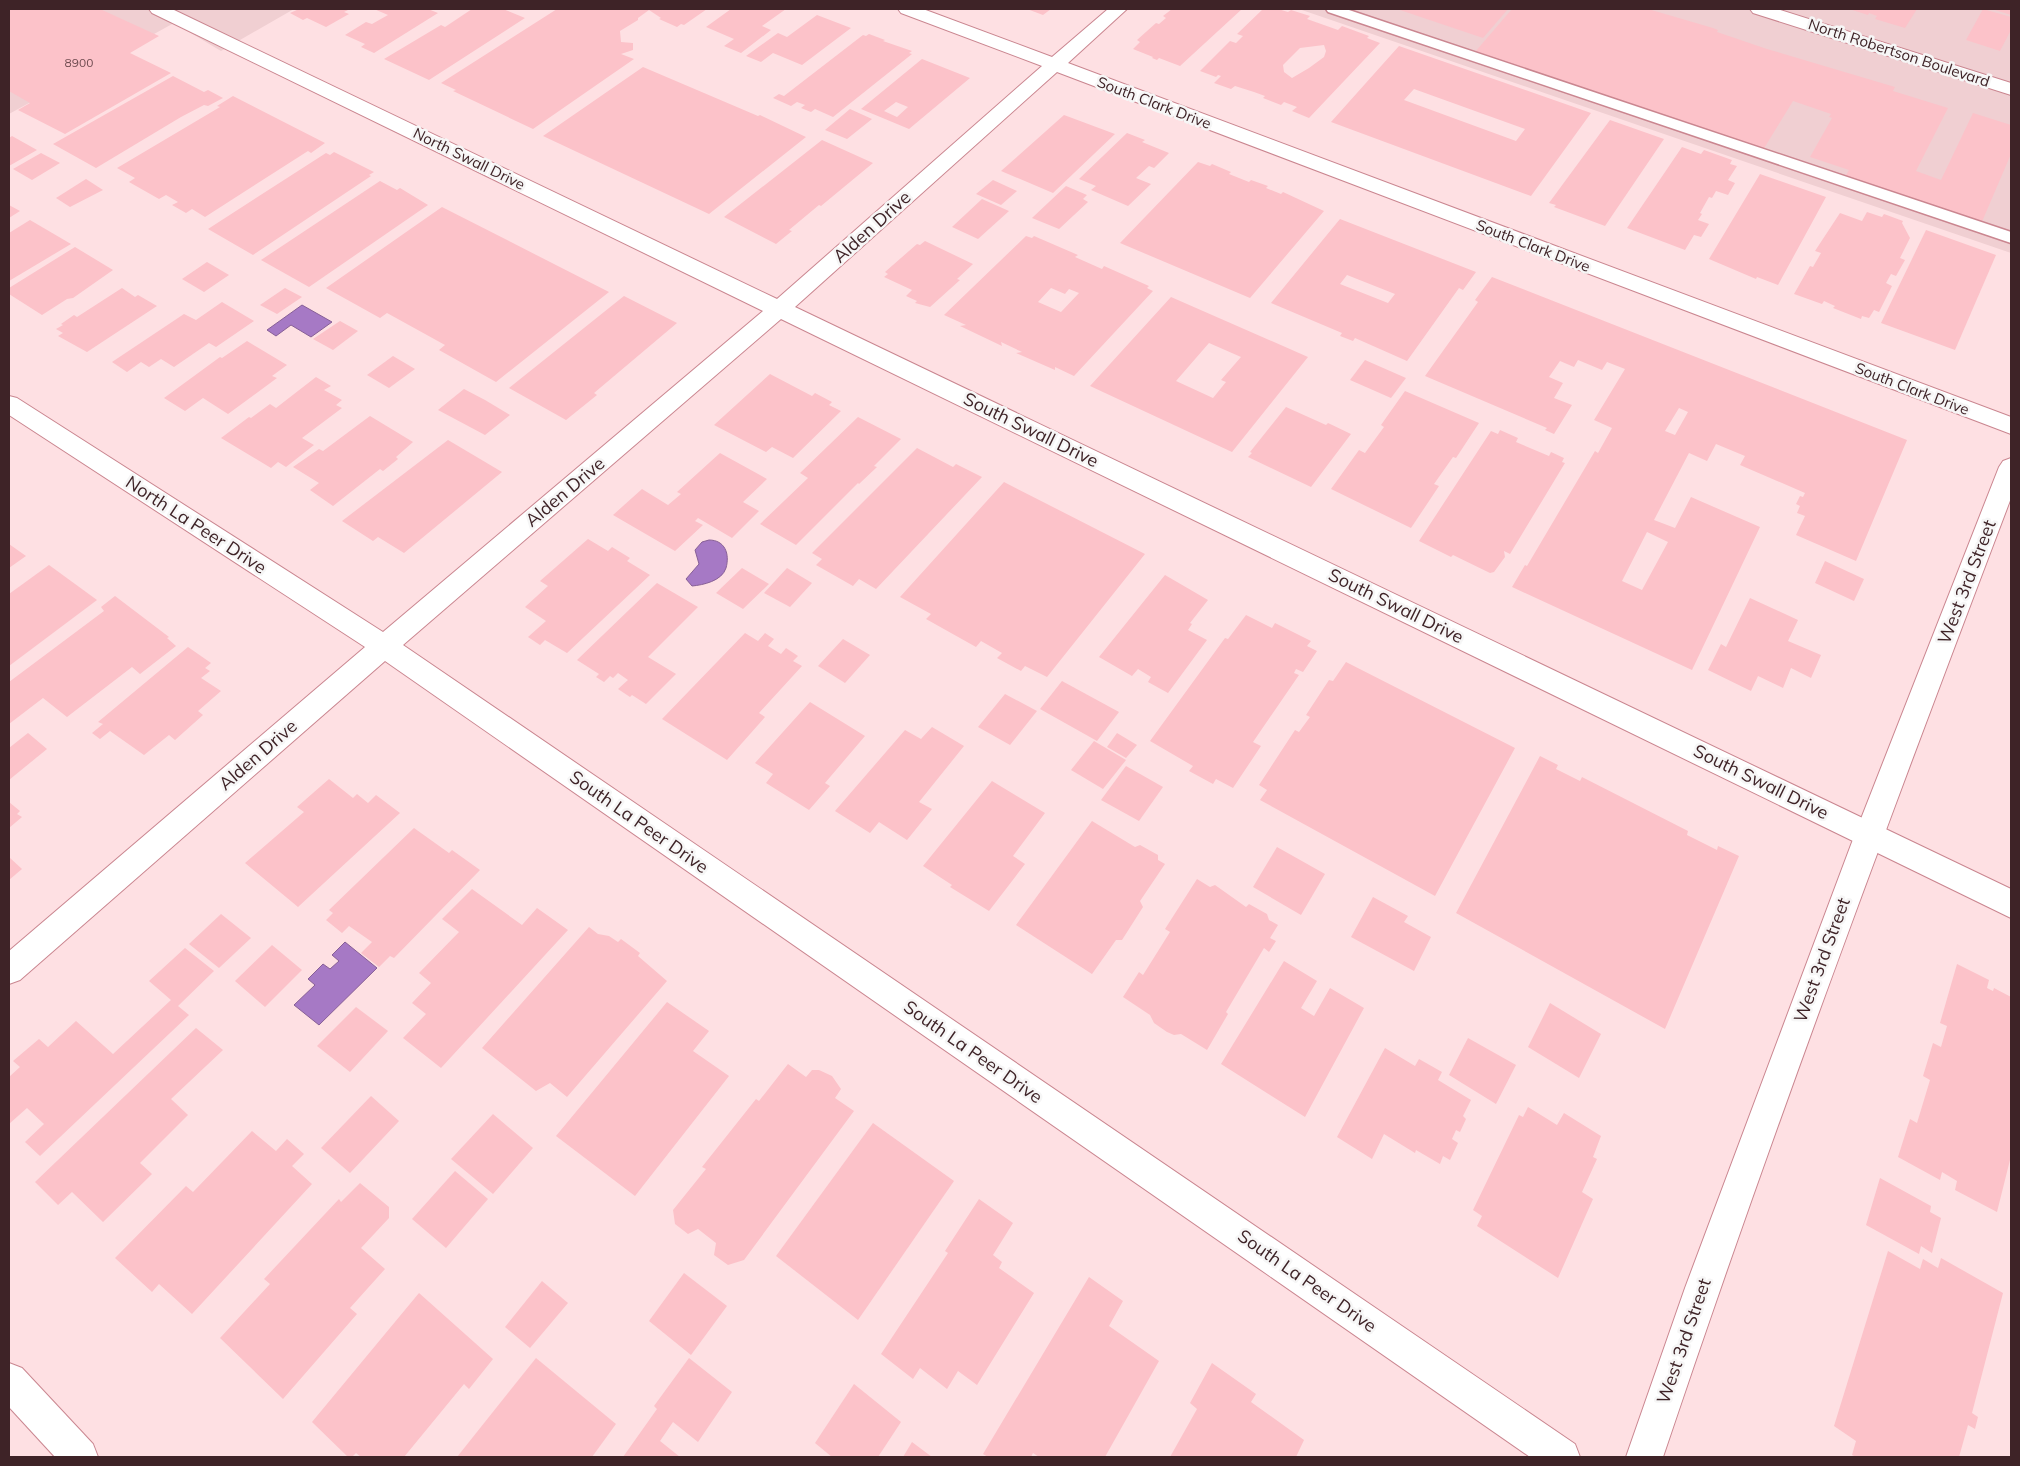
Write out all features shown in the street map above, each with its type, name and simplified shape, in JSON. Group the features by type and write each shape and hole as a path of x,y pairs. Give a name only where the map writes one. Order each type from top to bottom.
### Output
{"street":[{"name":"North Swall Drive","path":"158,9 780,308"},
{"name":"South Clark Drive","path":"907,9 2011,426"},
{"name":"Alden Drive","path":"9,970 384,646 780,308 1118,9"},
{"name":"North Robertson Boulevard","path":"1759,9 2011,89"},
{"name":"South Swall Drive","path":"780,308 2011,904"},
{"name":"North La Peer Drive","path":"9,404 384,646"},
{"name":"West 3rd Street","path":"1644,1457 1702,1288 1869,834 2011,467"},
{"name":"South La Peer Drive","path":"384,646 1562,1457"},
{"path":"9,1381 80,1457"}],"lane":[{"path":"1333,9 2011,238"}],"shaded area":[{"path":"9,9 294,9 221,51 174,23 9,114"},
{"path":"1299,9 2011,9 2011,253"},
{"path":"302,305 332,322 311,337 291,325 276,336 267,330"},
{"path":"709,540 719,542 725,549 727,553 726,568 721,576 716,579 692,586 686,579 699,564 695,550 702,542"},
{"path":"345,942 377,968 319,1025 294,1005 315,985 308,979 323,964 330,969 339,961 332,955"}],"building":[{"path":"100,9 159,36 130,53 171,73 65,134 18,110 30,103 9,91 9,10"},
{"path":"299,9 350,9 344,12 349,14 326,27 307,18 303,20 290,13"},
{"path":"374,9 428,9 438,13 374,53 361,47 365,44 345,35 366,22 372,24 388,15"},
{"path":"472,9 503,9 525,18 429,80 384,59 441,25 445,27"},
{"path":"557,9 707,9 684,25 681,24 677,27 659,19 661,18 649,10 638,20 620,31 621,42 633,43 633,50 621,54 634,59 533,129 453,91 456,90 441,83"},
{"path":"731,9 786,9 762,26 771,30 741,53 724,46 734,39 706,27"},
{"path":"1027,9 1051,9 1043,15"},
{"path":"1172,9 1242,9 1180,66 1159,58 1157,60 1133,49 1140,42 1137,40 1156,23 1159,24 1166,18 1163,16"},
{"path":"1263,9 1278,9 1288,12 1291,10 1310,16 1307,19 1338,30 1342,26 1369,36 1367,38 1380,43 1309,118 1292,111 1297,107 1284,102 1281,105 1263,98 1265,96 1254,92 1235,86 1231,89 1214,83 1221,76 1218,75 1216,77 1200,71 1230,41 1236,43 1243,36 1237,34","holes":["1324,45 1326,51 1324,57 1292,78 1284,72 1283,65 1300,48"]},
{"path":"1397,9 1508,9 1483,38"},
{"path":"1512,9 1648,9 1713,28 1718,30 1717,32 1767,49 1895,87 1893,91 1948,108 1916,171 1941,180 1973,113 2011,125 2011,154 1981,224 1845,177 1849,170 1810,157 1832,118 1829,117 1831,114 1793,101 1763,150 1475,52"},
{"path":"1849,9 1917,9 1905,28 1875,19 1877,16 1869,13 1868,15"},
{"path":"1983,9 2011,17 2011,30 2000,51 1966,40"},
{"path":"1992,9 2011,9 2011,15"},
{"path":"817,15 851,28 802,65 773,53 761,62 746,56 778,33 787,37"},
{"path":"869,34 912,51 909,53 912,54 833,117 815,109 811,112 801,108 805,105 797,102 791,106 773,98 779,94 784,96 863,35"},
{"path":"1399,46 1591,113 1531,196 1331,122","holes":["1414,89 1525,129 1516,141 1404,100"]},
{"path":"922,59 970,78 909,129 861,109","holes":["896,102 908,107 897,117 884,111"]},
{"path":"643,67 758,116 760,115 806,137 709,214 543,136"},
{"path":"173,76 204,92 208,90 223,98 181,117 96,168 53,144"},
{"path":"233,96 325,143 311,153 308,151 205,217 192,209 186,213 172,205 178,202 166,195 159,199 129,182 135,178 117,168 220,107 217,106"},
{"path":"850,109 872,119 847,139 825,130"},
{"path":"1064,115 1115,134 1053,193 1001,171"},
{"path":"1610,120 1664,139 1605,226 1554,207 1556,205 1549,203"},
{"path":"1127,133 1145,140 1142,142 1169,153 1154,168 1149,166 1136,178 1151,184 1128,206 1091,190 1096,186 1079,179"},
{"path":"12,136 37,150 9,166 9,138"},
{"path":"822,140 873,163 789,230 792,231 776,244 724,217"},
{"path":"1682,147 1701,154 1704,150 1732,160 1730,164 1737,166 1728,180 1735,183 1728,195 1716,191 1712,198 1709,197 1698,220 1709,224 1701,237 1694,235 1685,250 1627,228"},
{"path":"334,152 374,172 369,175 371,176 253,255 208,229 326,153 330,155"},
{"path":"41,153 60,163 32,180 13,169"},
{"path":"1198,162 1210,166 1212,164 1231,172 1229,174 1249,182 1251,180 1268,186 1266,188 1281,194 1283,192 1324,211 1250,298 1120,243"},
{"path":"1760,174 1826,197 1778,285 1757,277 1756,279 1709,259"},
{"path":"86,179 103,190 70,207 56,198"},
{"path":"993,180 1017,191 1001,205 976,194"},
{"path":"380,181 397,190 400,188 428,205 309,287 261,260"},
{"path":"1066,186 1087,195 1083,199 1088,202 1059,229 1032,218"},
{"path":"982,199 1009,211 978,239 952,227"},
{"path":"9,205 20,211 9,218"},
{"path":"442,207 609,292 496,382 439,350 445,345 387,313 380,318 326,288"},
{"path":"1867,212 1882,217 1884,214 1903,221 1902,223 1910,238 1900,258 1905,260 1896,276 1891,274 1886,283 1892,286 1879,312 1874,310 1869,318 1862,316 1861,319 1833,308 1835,306 1824,301 1822,304 1794,294 1810,266 1813,267 1821,253 1815,251 1840,213 1862,221"},
{"path":"1340,219 1476,272 1463,290 1459,288 1407,361 1355,338 1353,341 1340,336 1342,333 1271,303","holes":["1347,275 1395,294 1388,303 1340,284"]},
{"path":"30,220 71,244 9,281 9,233"},
{"path":"1926,230 1996,255 1955,350 1881,323"},
{"path":"1026,236 1032,238 1034,236 1078,255 1075,257 1102,269 1104,266 1149,286 1147,288 1153,291 1074,376 1016,353 1022,352 1001,342 1002,346 960,326 966,325 944,315","holes":["1051,288 1065,294 1069,289 1079,293 1061,312 1038,302"]},
{"path":"925,241 973,264 957,279 960,280 930,307 915,303 917,301 906,296 912,290 884,277 888,274 885,272 917,244 920,245"},
{"path":"75,247 113,270 73,298 67,299 42,315 9,294 9,288"},
{"path":"207,262 229,275 204,292 182,279"},
{"path":"1492,277 1907,440 1856,561 1796,535 1805,516 1797,513 1800,506 1796,504 1800,496 1803,497 1805,493 1740,465 1745,456 1716,444 1707,461 1689,453 1654,520 1675,528 1691,497 1760,527 1692,670 1512,587 1525,565 1527,566 1595,451 1598,453 1612,428 1594,420 1625,369 1607,362 1602,370 1578,360 1574,367 1560,361 1549,377 1563,383 1554,398 1572,405 1554,434 1545,430 1547,428 1425,376 1478,302 1475,300","holes":["1679,408 1688,412 1675,435 1665,431","1647,532 1668,542 1642,590 1622,581"]},
{"path":"122,288 135,297 138,295 157,306 87,352 58,336 63,333 56,329 63,325 61,324 74,315 77,317"},
{"path":"285,288 302,297 277,314 260,305"},
{"path":"624,296 677,323 594,393 597,395 566,420 509,388"},
{"path":"1171,297 1308,357 1232,452 1090,386","holes":["1209,343 1241,357 1221,380 1226,382 1213,398 1176,381"]},
{"path":"222,302 254,321 216,347 209,343 174,367 161,359 149,367 141,362 127,372 112,362 184,314 196,320"},
{"path":"340,321 358,331 333,350 313,339"},
{"path":"247,341 287,365 272,376 277,378 228,414 203,398 185,411 164,398 220,357 222,358"},
{"path":"393,356 415,369 389,388 367,375"},
{"path":"1365,360 1406,378 1391,398 1350,380"},
{"path":"770,374 812,396 815,393 832,402 829,405 841,411 793,458 772,447 766,452 714,425"},
{"path":"316,377 331,386 324,390 342,400 336,405 342,408 302,438 314,445 286,467 278,462 271,468 221,438 270,404 276,408"},
{"path":"464,389 510,415 485,435 438,410"},
{"path":"1405,391 1479,423 1456,458 1453,457 1434,484 1439,486 1411,528 1331,489 1359,450 1365,453 1384,427 1381,425"},
{"path":"1286,407 1351,434 1311,487 1248,457"},
{"path":"370,416 413,442 396,457 398,459 383,471 380,469 333,506 310,490 319,483 293,467 319,449 323,451"},
{"path":"858,417 901,439 874,466 877,467 858,483 796,545 760,524 808,478 800,473"},
{"path":"1500,430 1518,438 1516,442 1549,456 1551,452 1564,458 1562,462 1565,463 1510,554 1504,551 1505,557 1494,572 1490,573 1419,541 1491,431 1498,434"},
{"path":"448,440 502,472 404,553 378,537 373,541 342,521"},
{"path":"917,448 953,467 956,464 982,477 876,589 859,579 853,586 816,565 822,559 812,553"},
{"path":"720,453 767,479 743,502 759,511 732,538 698,518 695,521 703,525 675,551 613,515 642,489 668,505 681,494 677,492"},
{"path":"1004,482 1145,554 1047,677 1025,666 1021,671 997,658 1002,653 981,641 976,647 926,619 931,614 900,597"},
{"path":"588,539 608,551 612,547 630,558 627,561 650,575 567,653 545,640 540,645 528,637 546,621 525,607 548,586 540,581"},
{"path":"9,544 26,556 9,568"},
{"path":"1825,561 1864,579 1854,601 1815,583"},
{"path":"49,565 97,600 9,666 9,594"},
{"path":"742,568 769,584 743,609 716,593"},
{"path":"787,568 812,583 790,607 764,593"},
{"path":"1165,575 1208,600 1190,623 1192,624 1188,630 1207,640 1168,693 1148,682 1151,677 1138,669 1132,676 1099,657"},
{"path":"657,583 698,607 648,657 676,674 646,704 618,689 628,680 618,673 613,678 610,676 604,682 596,677 599,674 577,660"},
{"path":"115,596 169,637 167,638 176,646 140,674 132,667 67,717 43,698 9,724 9,682 104,611 101,607"},
{"path":"1750,598 1798,620 1788,641 1821,655 1811,678 1791,668 1783,688 1758,676 1751,691 1708,670 1721,644 1726,647"},
{"path":"1246,615 1272,628 1275,623 1311,641 1307,646 1317,651 1303,672 1296,669 1294,673 1299,675 1253,742 1261,746 1233,788 1216,779 1213,784 1189,771 1193,766 1150,741 1225,638 1228,639"},
{"path":"745,633 758,641 765,633 774,639 768,646 781,654 786,648 798,656 793,661 802,666 759,713 765,717 727,760 662,719"},
{"path":"843,639 870,655 845,683 818,666"},
{"path":"188,647 211,663 205,668 210,671 201,678 221,691 198,711 203,715 175,740 169,735 144,755 110,731 100,739 92,733 103,724 98,722"},
{"path":"1346,662 1515,748 1435,896 1260,800 1267,790 1259,785 1295,730 1299,732 1310,717 1306,715 1329,680 1333,681"},
{"path":"1062,681 1119,712 1097,741 1040,709"},
{"path":"1005,694 1037,711 1010,745 978,727"},
{"path":"810,702 865,736 825,783 830,786 809,810 766,783 773,774 755,763"},
{"path":"932,727 964,746 919,802 932,809 907,840 879,822 870,833 835,811 905,730 921,739"},
{"path":"28,733 47,749 9,780 9,748"},
{"path":"1117,733 1137,745 1126,758 1107,747"},
{"path":"1094,741 1126,760 1103,789 1071,770"},
{"path":"1540,756 1558,765 1556,769 1580,781 1582,777 1688,831 1687,835 1717,850 1718,846 1739,856 1665,1029 1456,913"},
{"path":"1126,766 1163,787 1139,821 1101,800"},
{"path":"329,779 353,798 357,794 368,803 376,795 400,813 298,907 245,863 304,812 297,807"},
{"path":"992,781 1045,813 1013,856 1025,864 989,911 950,887 952,885 923,866"},
{"path":"9,802 20,811 17,814 22,817 9,828"},
{"path":"1092,821 1135,847 1140,845 1158,855 1158,860 1165,864 1140,901 1143,907 1122,940 1116,940 1092,974 1016,925"},
{"path":"414,828 449,853 452,850 480,870 394,958 390,956 379,967 361,953 372,942 349,926 342,933 326,920 333,913 329,910"},
{"path":"1277,847 1325,874 1301,915 1253,887"},
{"path":"9,857 22,869 9,880"},
{"path":"1197,879 1210,887 1215,885 1246,907 1249,904 1267,914 1269,920 1278,925 1270,938 1276,941 1269,952 1264,948 1226,1012 1228,1014 1207,1050 1181,1034 1174,1035 1167,1032 1154,1023 1150,1015 1123,997 1139,972 1143,975 1170,932 1165,929"},
{"path":"472,889 522,925 537,908 568,930 441,1068 403,1038 426,1014 412,1003 431,983 419,973 459,932 442,919"},
{"path":"1373,897 1408,916 1404,922 1431,937 1414,971 1351,937"},
{"path":"221,914 251,938 219,968 189,944"},
{"path":"589,927 598,934 609,936 618,942 621,939 640,953 638,956 667,981 567,1097 550,1083 536,1091 482,1048"},
{"path":"272,945 302,970 265,1007 235,981"},
{"path":"185,948 214,971 178,1006 189,1015 40,1156 25,1142 44,1124 27,1108 9,1124 9,1077 20,1067 13,1061 39,1039 48,1047 76,1021 113,1054 171,1000 149,981"},
{"path":"1284,961 1317,981 1301,1008 1314,1016 1330,988 1364,1008 1305,1117 1221,1064"},
{"path":"1957,964 1989,980 1987,988 1993,991 1994,988 2011,997 2011,1156 1997,1212 1955,1190 1957,1181 1942,1172 1940,1180 1898,1157 1910,1119 1917,1123 1930,1080 1923,1076 1933,1043 1941,1047 1947,1026 1940,1023"},
{"path":"667,1002 709,1031 693,1051 729,1076 635,1196 556,1136"},
{"path":"1550,1003 1601,1034 1579,1078 1528,1047"},
{"path":"356,1007 388,1031 350,1072 317,1046"},
{"path":"196,1028 223,1050 171,1099 188,1115 140,1163 152,1174 103,1222 72,1192 58,1205 35,1182"},
{"path":"1468,1038 1516,1065 1496,1104 1449,1075"},
{"path":"1385,1048 1415,1066 1419,1059 1442,1072 1438,1080 1471,1100 1463,1116 1466,1119 1460,1132 1456,1130 1452,1139 1458,1143 1450,1160 1443,1156 1440,1164 1416,1150 1415,1153 1384,1134 1372,1159 1337,1137"},
{"path":"788,1064 806,1077 812,1070 819,1070 832,1076 841,1089 835,1098 854,1111 744,1260 728,1265 714,1255 716,1243 698,1229 688,1234 675,1224 673,1210 706,1169 702,1167 756,1099 759,1101"},
{"path":"371,1096 399,1121 350,1173 321,1148"},
{"path":"1528,1107 1557,1125 1564,1113 1601,1136 1593,1157 1597,1159 1582,1192 1593,1199 1558,1278 1477,1226 1482,1216 1473,1210 1519,1115 1523,1117"},
{"path":"493,1114 533,1148 493,1194 451,1159"},
{"path":"873,1123 954,1181 858,1320 776,1256"},
{"path":"252,1131 276,1151 287,1139 304,1154 292,1166 312,1184 192,1314 159,1284 152,1292 115,1258 186,1186 193,1192"},
{"path":"455,1171 488,1199 446,1248 412,1219"},
{"path":"1880,1178 1931,1206 1930,1212 1941,1218 1932,1253 1921,1246 1919,1254 1866,1225"},
{"path":"360,1183 389,1207 389,1218 361,1248 385,1269 350,1308 357,1314 283,1399 220,1338 270,1284 264,1279 339,1199 341,1202"},
{"path":"979,1199 1013,1223 993,1255 1002,1262 999,1268 1034,1293 977,1385 958,1371 947,1389 920,1368 913,1379 881,1354 948,1253 945,1251"},
{"path":"1888,1251 1920,1269 1923,1259 1938,1268 1941,1258 2003,1293 1972,1413 1978,1417 1975,1429 1968,1425 1959,1457 1856,1457 1852,1455 1856,1441 1834,1426"},
{"path":"684,1273 727,1306 691,1355 649,1321"},
{"path":"1089,1277 1123,1301 1109,1326 1159,1361 1105,1457 1039,1457 1033,1453 1031,1457 988,1457 983,1454"},
{"path":"542,1281 568,1303 530,1348 505,1327"},
{"path":"419,1293 493,1359 469,1389 464,1384 404,1457 361,1457 356,1453 352,1457 348,1457 312,1422"},
{"path":"536,1358 616,1424 592,1457 457,1457"},
{"path":"689,1358 732,1392 698,1442 673,1422 660,1441 680,1457 623,1457 657,1409 654,1406"},
{"path":"1212,1363 1256,1394 1251,1402 1304,1440 1296,1457 1170,1457 1197,1409 1190,1403"},
{"path":"854,1384 901,1422 878,1457 832,1457 815,1443"},
{"path":"912,1442 932,1457 903,1457"}]}
